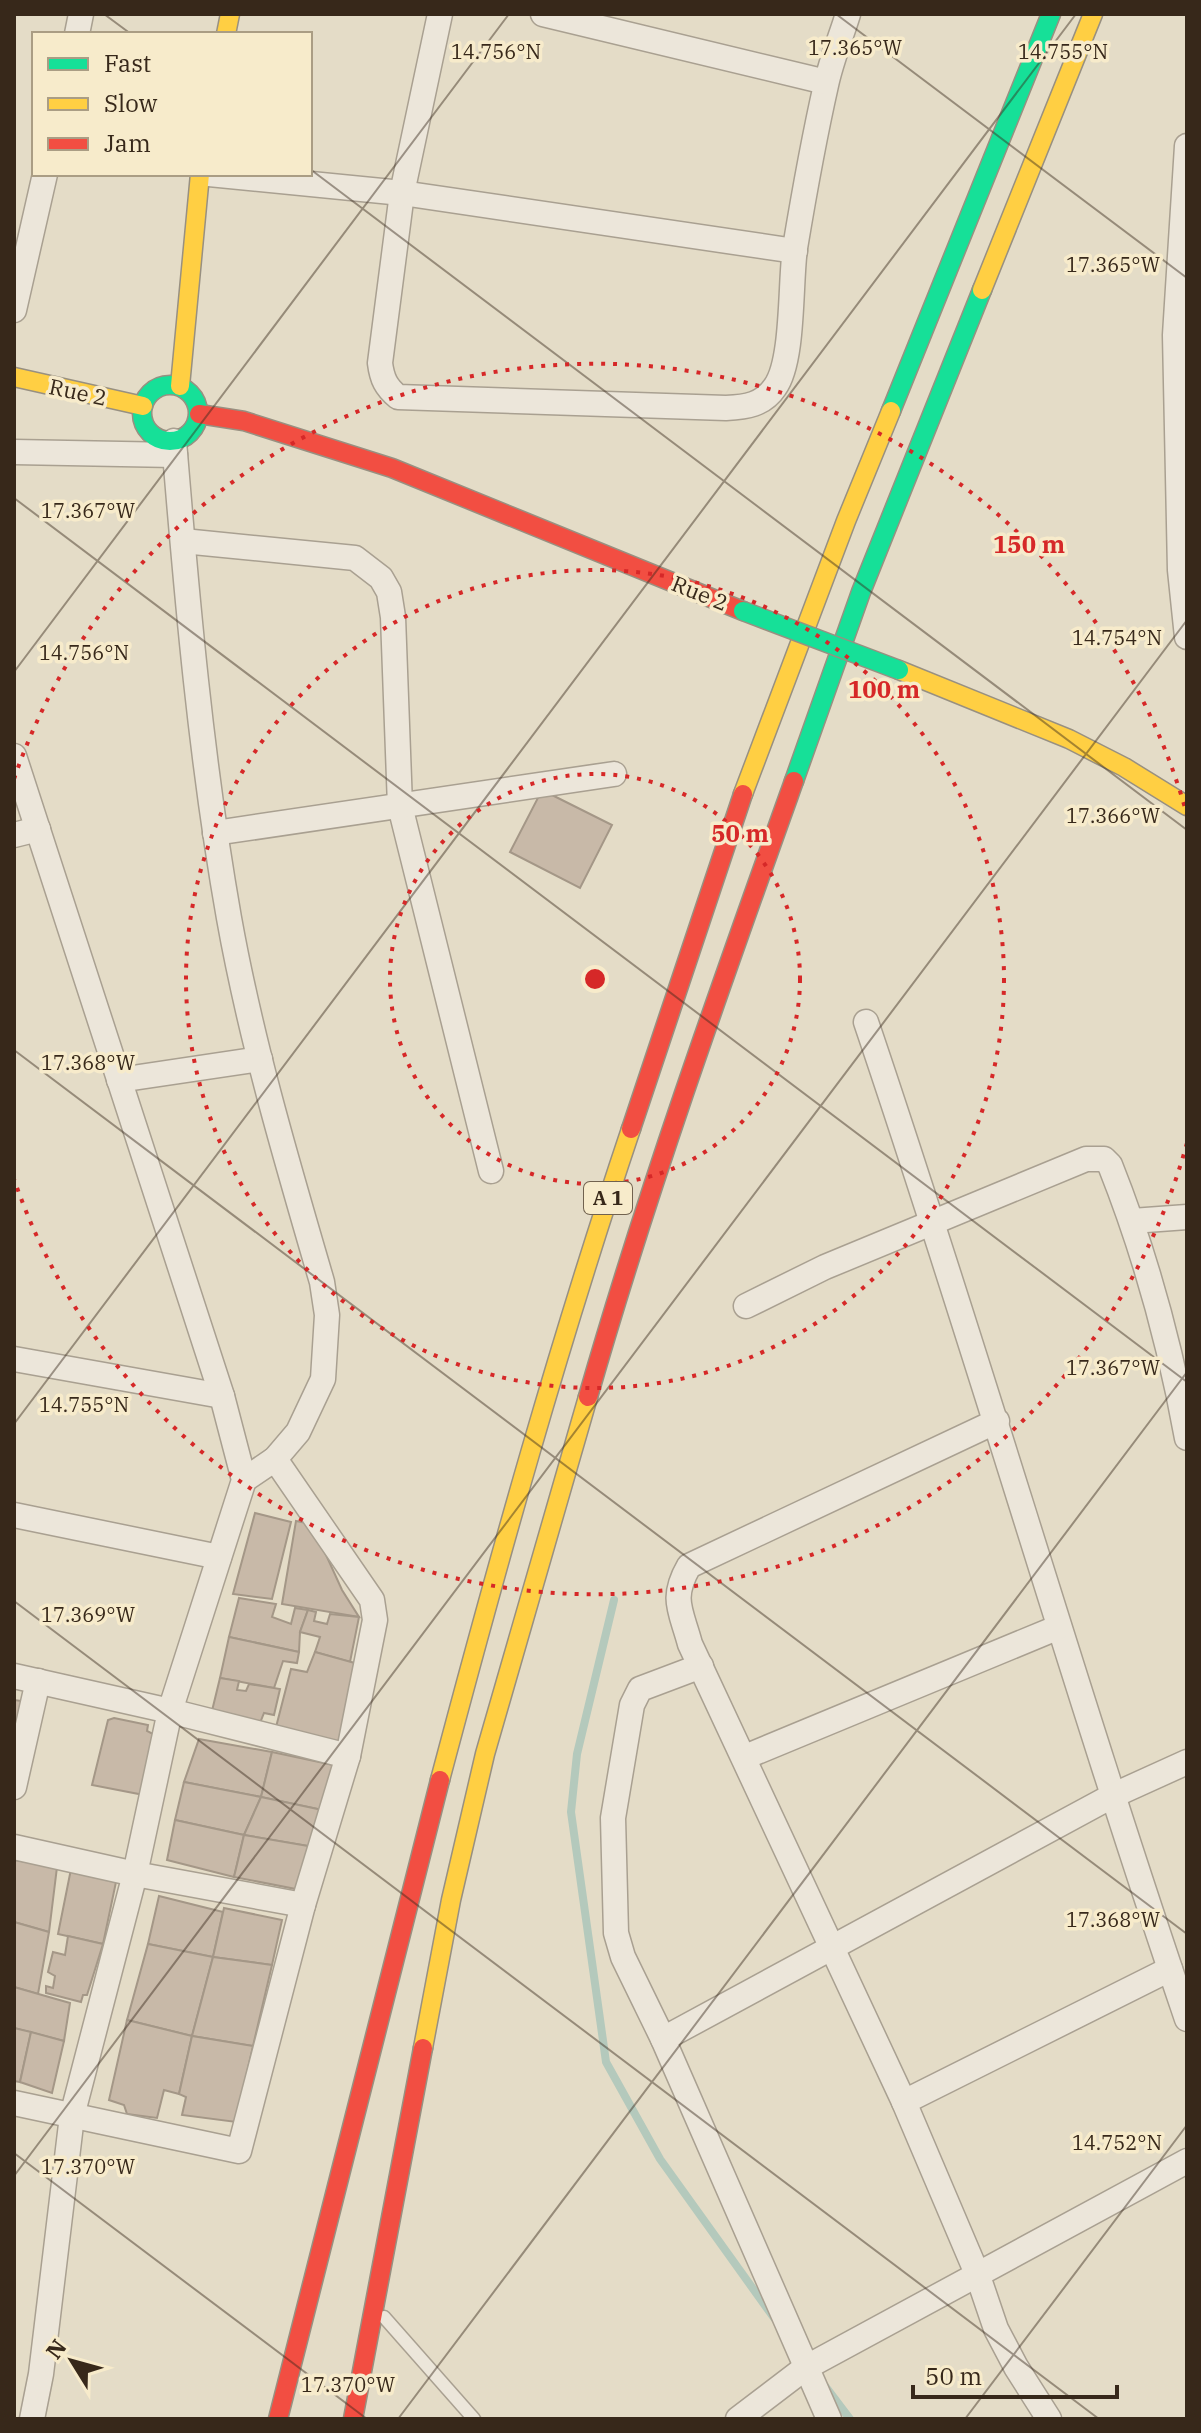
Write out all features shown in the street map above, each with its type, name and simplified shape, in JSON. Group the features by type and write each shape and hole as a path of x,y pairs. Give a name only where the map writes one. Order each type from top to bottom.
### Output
{"main road":[{"name":"A 1","path":"278,2419 484,1614 581,1279 748,780 846,521 1051,14"},
{"name":"A 1","path":"353,2419 451,1900 485,1754 623,1276 693,1065 861,592 1093,14"},
{"path":"180,386 200,176"},
{"name":"Rue 2","path":"14,377 143,406"},
{"path":"180,386 196,400 199,414 195,426 174,448 149,432 144,424 143,406 153,390 180,386"},
{"name":"Rue 2","path":"199,414 244,421 392,468 1069,739 1124,767 1187,806"}],"street":[{"path":"440,14 402,193 380,363 387,388 398,397 711,407 749,406 763,400 776,387 781,375 789,332 795,251 826,82 848,14"},
{"path":"543,14 826,82"},
{"path":"1186,630 1181,334 1187,146"},
{"path":"14,310 45,176"},
{"path":"229,176 402,193 795,251"},
{"path":"14,452 174,448 208,788 229,920 260,1059 322,1282 327,1315 323,1379 298,1432 275,1459 244,1480"},
{"path":"183,541 355,558 381,578 389,592 393,617 400,806 491,1171"},
{"path":"14,756 26,832 119,1080 222,1396 244,1480 170,1711 135,1874 72,2116 41,2374 32,2419"},
{"path":"215,833 614,774"},
{"path":"866,1022 934,1223 1112,1796 1187,2019"},
{"path":"119,1080 260,1059"},
{"path":"746,1306 825,1267 1097,1157 1104,1159 1110,1165 1132,1221 1178,1352 1187,1438"},
{"path":"1132,1221 1187,1217"},
{"path":"14,1359 222,1396"},
{"path":"997,1421 689,1566 677,1596 690,1644 904,2102 978,2276 996,2329 1049,2419"},
{"path":"14,2103 239,2151 303,1905 348,1756 375,1620 372,1600 275,1459"},
{"path":"14,1515 219,1557"},
{"path":"745,1757 1059,1627"},
{"path":"701,1666 640,1689 632,1705 613,1818 616,1933 623,1957 663,2039 829,2419"},
{"path":"14,1787 26,1679 348,1756"},
{"path":"663,2039 1112,1796 1187,1762"},
{"path":"14,1847 135,1874 303,1905"},
{"path":"904,2102 1170,1969"},
{"path":"738,2419 805,2368 1187,2161"}],"lane":[{"path":"373,2304 474,2419"},
{"path":"459,2419 461,2402"}],"building":[{"path":"542,790 612,825 580,888 510,852"},
{"path":"255,1513 291,1522 272,1599 233,1594"},
{"path":"296,1521 312,1524 342,1590 359,1617 282,1604"},
{"path":"239,1598 276,1604 272,1617 291,1624 295,1608 308,1610 300,1632 299,1652 229,1637"},
{"path":"308,1610 316,1612 314,1621 327,1624 330,1614 359,1617 350,1662 315,1652 320,1637 300,1632"},
{"path":"229,1637 299,1652 297,1663 283,1661 274,1688 220,1678"},
{"path":"315,1652 362,1665 341,1744 275,1731 291,1669 307,1672"},
{"path":"220,1678 239,1681 237,1690 246,1691 249,1684 280,1689 274,1715 264,1713 260,1723 211,1715"},
{"path":"14,1700 22,1701 14,1750"},
{"path":"114,1718 148,1725 147,1731 155,1735 144,1795 92,1785 108,1720"},
{"path":"199,1739 272,1752 261,1797 184,1782"},
{"path":"272,1752 338,1766 327,1811 261,1797"},
{"path":"184,1782 261,1797 244,1835 175,1820"},
{"path":"261,1797 327,1811 314,1847 244,1835"},
{"path":"175,1820 244,1835 234,1877 167,1860"},
{"path":"244,1835 314,1847 301,1890 234,1877"},
{"path":"15,1860 57,1867 49,1932 14,1922"},
{"path":"71,1869 116,1882 103,1944 58,1934"},
{"path":"159,1896 223,1912 213,1957 148,1944"},
{"path":"224,1908 282,1920 272,1965 213,1957"},
{"path":"14,1922 49,1932 38,1994 14,1987"},
{"path":"68,1936 103,1944 87,1995 83,1995 81,2002 46,1993 46,1986 53,1988 55,1976 48,1972 53,1952 65,1955"},
{"path":"148,1944 213,1957 192,2036 127,2020"},
{"path":"213,1957 272,1965 253,2046 192,2036"},
{"path":"14,1987 70,2003 64,2041 14,2028"},
{"path":"127,2020 192,2036 179,2094 164,2090 157,2118 127,2114 124,2105 109,2100"},
{"path":"14,2028 31,2032 20,2082 14,2081"},
{"path":"31,2032 64,2041 52,2093 20,2082"},
{"path":"192,2036 253,2046 236,2122 182,2115 186,2097 179,2094"}],"waterway":[{"path":"614,1600 577,1754 571,1812 606,2062 660,2159 774,2318"},
{"path":"825,2386 850,2419"}],"traffic: fast":[{"path":"891,411 1051,14"},
{"path":"794,781 861,592 982,290"},
{"path":"170,385 190,393 198,413 190,433 170,441 150,433 142,413 150,393 170,385"},
{"path":"743,611 899,670"}],"traffic: slow":[{"path":"226,32 230,14"},
{"path":"982,290 1093,14"},
{"path":"180,386 200,176"},
{"path":"14,377 143,406"},
{"path":"743,794 891,411"},
{"path":"899,670 1069,739 1124,767 1187,806"},
{"path":"440,1780 530,1453 631,1129"},
{"path":"423,2048 451,1900 485,1754 588,1397"}],"traffic: jam":[{"path":"199,414 244,421 392,468 743,611"},
{"path":"588,1397 660,1164 794,781"},
{"path":"631,1129 743,794"},
{"path":"278,2419 440,1780"},
{"path":"353,2419 423,2048"}]}
